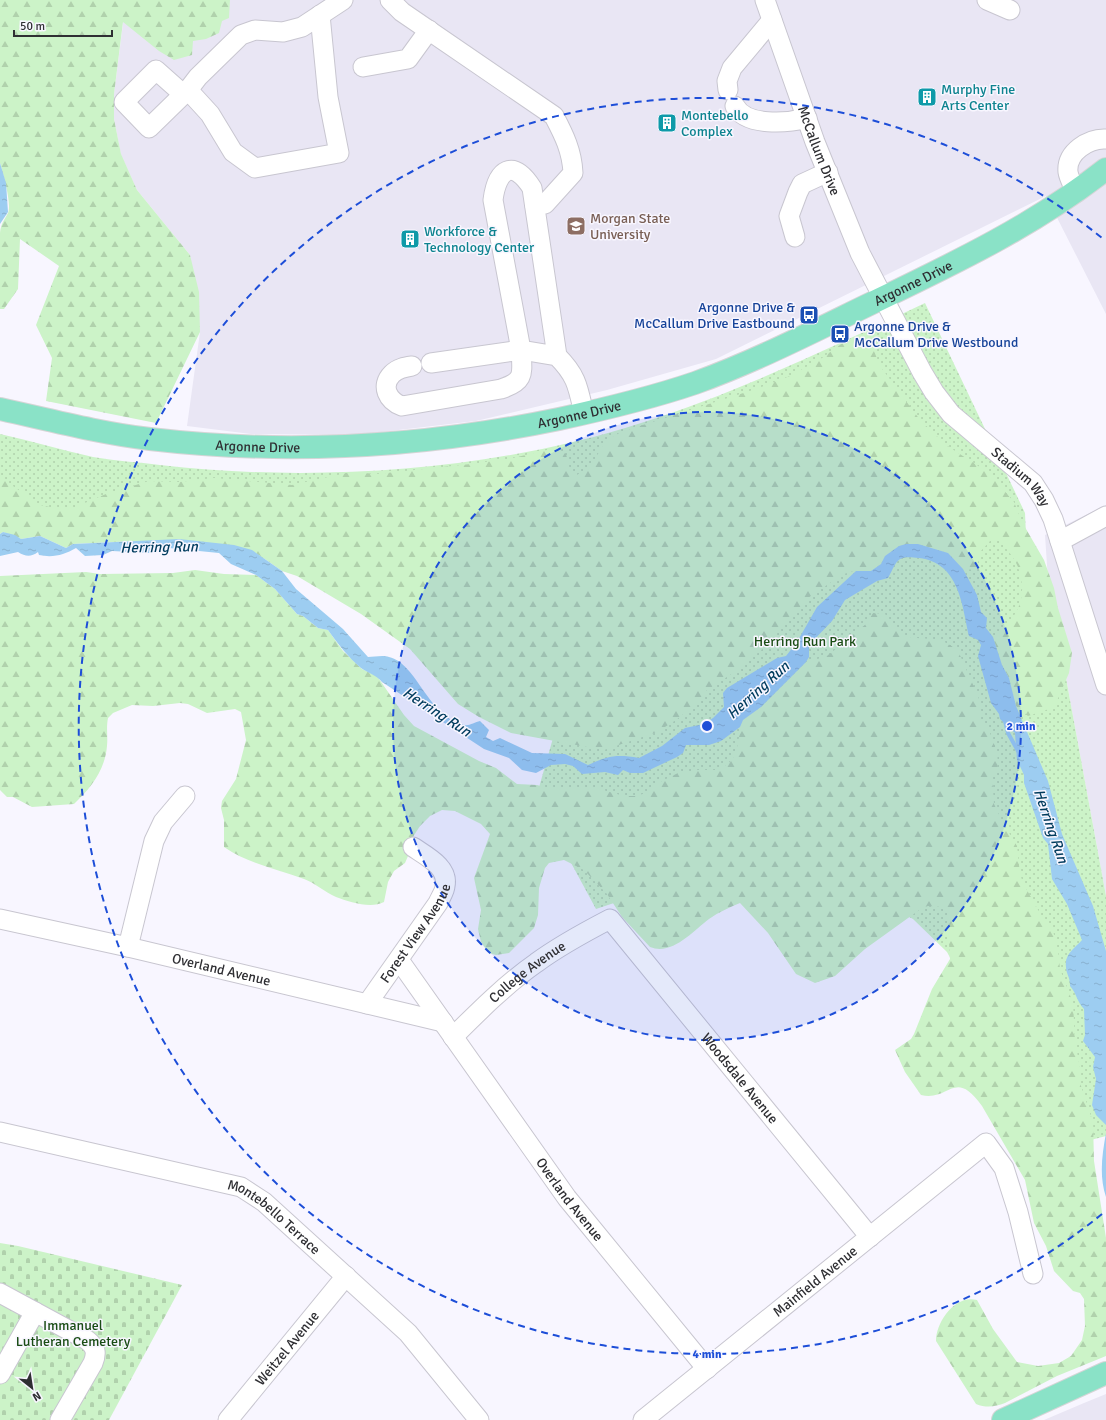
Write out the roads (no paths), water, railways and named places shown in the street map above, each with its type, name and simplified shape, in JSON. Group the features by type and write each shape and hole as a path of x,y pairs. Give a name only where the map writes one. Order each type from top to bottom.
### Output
{"main road":[{"name":"Argonne Drive","path":"0,409 86,428 149,439 201,444 262,447 353,446 453,438 584,414 634,401 696,382 758,357 883,298 986,246 1076,193 1106,169"},
{"path":"1003,1420 1106,1373"}],"street":[{"path":"320,15 328,97 339,153 255,168 233,152 210,114 185,92 198,77 241,35 255,30 283,32 302,28 320,15 343,0"},
{"path":"390,0 402,12 554,116 565,136 573,157 573,173 545,204 535,206"},
{"name":"McCallum Drive","path":"765,0 807,118 860,253 883,298"},
{"path":"987,0 1010,10"},
{"path":"772,20 732,68 727,80 732,98 744,116 763,122 781,122 807,118"},
{"path":"363,67 408,59 429,30"},
{"path":"1076,193 1068,172 1069,162 1080,147 1096,138 1106,139"},
{"path":"412,366 400,369 391,375 386,384 386,392 389,399 396,404 402,406 501,389 513,385 522,375 521,350 493,200 495,186 501,174 507,170 516,172 525,176 532,188 557,356 575,378 584,414"},
{"path":"795,237 789,216 802,184 828,172"},
{"name":"Stadium Way","path":"883,298 934,392 950,414 1033,483 1053,519 1106,685"},
{"path":"431,363 521,350 557,356"},
{"path":"1060,541 1106,516"},
{"path":"128,947 154,841 163,822 185,796"},
{"name":"Forest View Avenue","path":"367,1004 438,903 446,886 445,875 435,862 413,847"},
{"name":"Overland Avenue","path":"0,919 128,947 367,1004 448,1030"},
{"name":"College Avenue","path":"448,1030 495,996 535,963 571,940 610,919"},
{"name":"Woodsdale Avenue","path":"610,919 870,1237"},
{"name":"Overland Avenue","path":"399,960 567,1198 707,1369"},
{"name":"Montebello Terrace","path":"0,1132 241,1187 264,1202 419,1344 480,1420"},
{"name":"Mainfield Avenue","path":"643,1420 986,1143 1004,1168 1018,1212 1033,1274"},
{"name":"Weitzel Avenue","path":"228,1420 346,1276"},
{"path":"0,1293 87,1340 96,1350 96,1356 93,1363 60,1420"},
{"path":"0,1374 35,1312"}],"water":[{"path":"0,163 6,183 8,212 0,224"},
{"name":"Herring Run","path":"3,532 15,535 21,539 40,536 66,548 73,544 179,539 234,545 252,550 282,571 296,589 343,629 368,657 387,656 399,661 416,679 432,702 441,712 452,720 465,725 480,721 489,730 486,737 493,741 500,738 532,753 565,754 588,765 618,756 639,758 662,746 685,728 704,724 713,718 724,707 723,693 727,688 777,658 786,656 797,642 817,607 856,571 871,571 881,564 885,556 899,546 906,544 918,544 948,553 963,569 977,595 981,612 987,618 986,628 993,637 1002,665 1009,678 1016,706 1048,781 1062,834 1093,906 1106,951 1106,1125 1096,1115 1092,1105 1096,1079 1093,1067 1095,1057 1083,1041 1085,1035 1084,1009 1070,986 1066,969 1068,955 1082,940 1067,904 1052,879 1048,844 1043,838 1024,783 1024,775 1017,760 1015,733 1000,719 999,714 991,703 978,656 981,645 978,640 969,636 961,599 951,576 943,568 932,561 911,557 902,558 896,563 888,578 877,581 845,600 832,621 809,645 809,657 806,662 761,707 743,720 740,727 721,741 709,745 686,745 683,753 677,757 643,773 630,773 623,770 618,775 605,772 582,774 573,766 565,764 551,765 536,773 522,770 509,758 484,749 361,668 343,650 328,630 318,628 303,616 297,614 275,589 256,575 231,564 219,553 169,548 149,553 112,551 103,555 85,556 76,548 54,556 39,555 38,552 31,556 26,556 18,552 0,556 0,534"},
{"path":"1106,1133 1106,1197 1102,1181 1102,1157"}],"waterway":[{"name":"Herring Run","path":"1005,721 1008,733 1018,751"}],"place":[{"name":"Murphy Fine Arts Center","path":"927,97"},
{"name":"Montebello Complex","path":"667,123"},
{"name":"Morgan State University","path":"576,226"},
{"name":"Workforce & Technology Center","path":"410,239"},
{"name":"Argonne Drive & McCallum Drive Eastbound","path":"809,315"},
{"name":"Argonne Drive & McCallum Drive Westbound","path":"840,334"}],"park label":[{"name":"Herring Run Park","path":"805,641"},
{"name":"Immanuel Lutheran Cemetery","path":"73,1334"}]}
